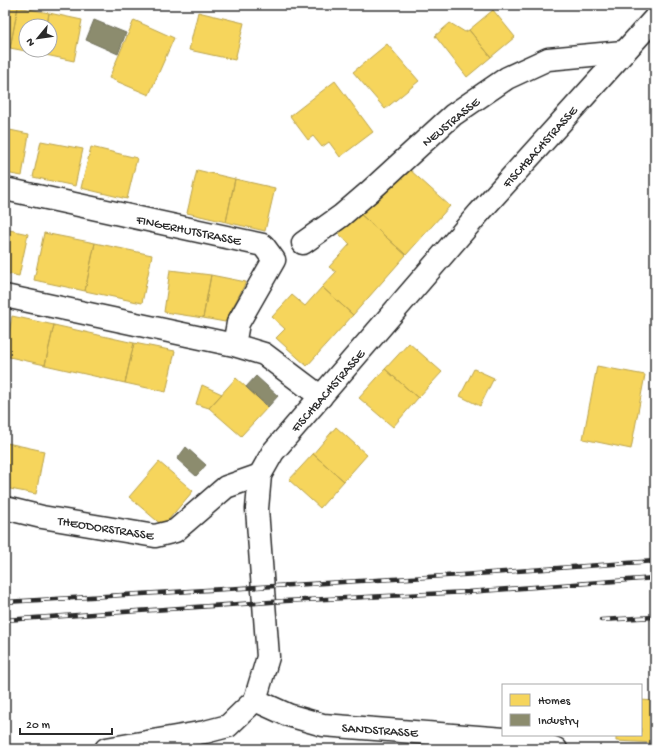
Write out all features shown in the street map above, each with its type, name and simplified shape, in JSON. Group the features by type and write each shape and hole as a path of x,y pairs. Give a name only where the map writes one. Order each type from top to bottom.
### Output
{"street":[{"name":"FISCHBACHSTRASSE","path":"106,749 205,732 228,726 255,700 268,658 257,509 260,475 273,452 322,397 479,213 655,18"},
{"name":"NEUSTRASSE","path":"303,243 341,216 453,115 507,78 548,58 623,52"},
{"name":"FINGERHUTSTRASSE","path":"5,189 262,245 274,260 238,323 234,344"},
{"path":"5,296 234,344 264,354 322,397"},
{"name":"THEODORSTRASSE","path":"5,508 42,517 155,536 175,531 226,486 260,475"},
{"name":"SANDSTRASSE","path":"255,700 288,715 323,725 518,740 546,745 556,749"}],"building: Homes":[{"path":"5,5 18,7 10,48 5,47"},
{"path":"18,7 49,13 48,18 18,18 18,50 10,48"},
{"path":"493,10 515,37 491,57 469,30"},
{"path":"198,12 244,23 235,60 189,50"},
{"path":"49,13 82,20 74,61 58,58 58,18 48,18"},
{"path":"134,20 174,38 149,95 109,78"},
{"path":"450,23 465,32 469,30 491,57 467,77 435,36"},
{"path":"387,44 419,81 385,109 353,72"},
{"path":"335,81 373,132 340,157 329,142 322,147 313,136 308,140 290,116"},
{"path":"5,129 29,134 22,176 5,173"},
{"path":"41,141 83,149 75,186 33,177"},
{"path":"91,147 137,158 127,199 81,188"},
{"path":"409,169 450,206 406,255 358,212"},
{"path":"197,170 235,179 226,222 187,213"},
{"path":"235,179 275,188 265,231 226,222"},
{"path":"358,212 406,255 353,315 322,287 336,272 329,267 350,244 339,234"},
{"path":"5,229 28,234 19,276 5,273"},
{"path":"44,233 95,243 85,291 34,280"},
{"path":"95,243 152,255 142,303 85,291"},
{"path":"170,270 211,275 203,318 164,312"},
{"path":"211,275 246,282 225,322 203,318"},
{"path":"322,287 353,315 307,366 276,338 285,329 272,317 292,295 305,306"},
{"path":"12,316 54,325 45,365 5,356"},
{"path":"54,325 134,343 125,383 45,365"},
{"path":"134,343 175,351 166,392 125,383"},
{"path":"409,343 442,372 418,398 385,369"},
{"path":"597,366 645,375 631,449 583,439"},
{"path":"385,369 418,398 393,427 359,398"},
{"path":"474,369 494,378 480,406 460,396"},
{"path":"236,378 268,407 241,436 209,408"},
{"path":"202,385 222,394 209,408 196,404"},
{"path":"336,427 367,455 344,481 313,454"},
{"path":"7,443 44,451 36,494 5,488 5,455"},
{"path":"313,454 344,481 320,508 289,480"},
{"path":"159,462 193,491 163,526 129,497"},
{"path":"642,700 655,701 655,743 616,741 616,736 642,736"}],"building: Industry":[{"path":"94,20 126,33 118,54 86,40"},
{"path":"256,376 278,396 268,407 246,387"},
{"path":"186,447 206,465 196,476 177,459"}],"railway":[{"path":"5,602 462,575 655,561"},
{"path":"5,620 285,601 468,592 655,578"},
{"path":"601,620 655,617"}]}
